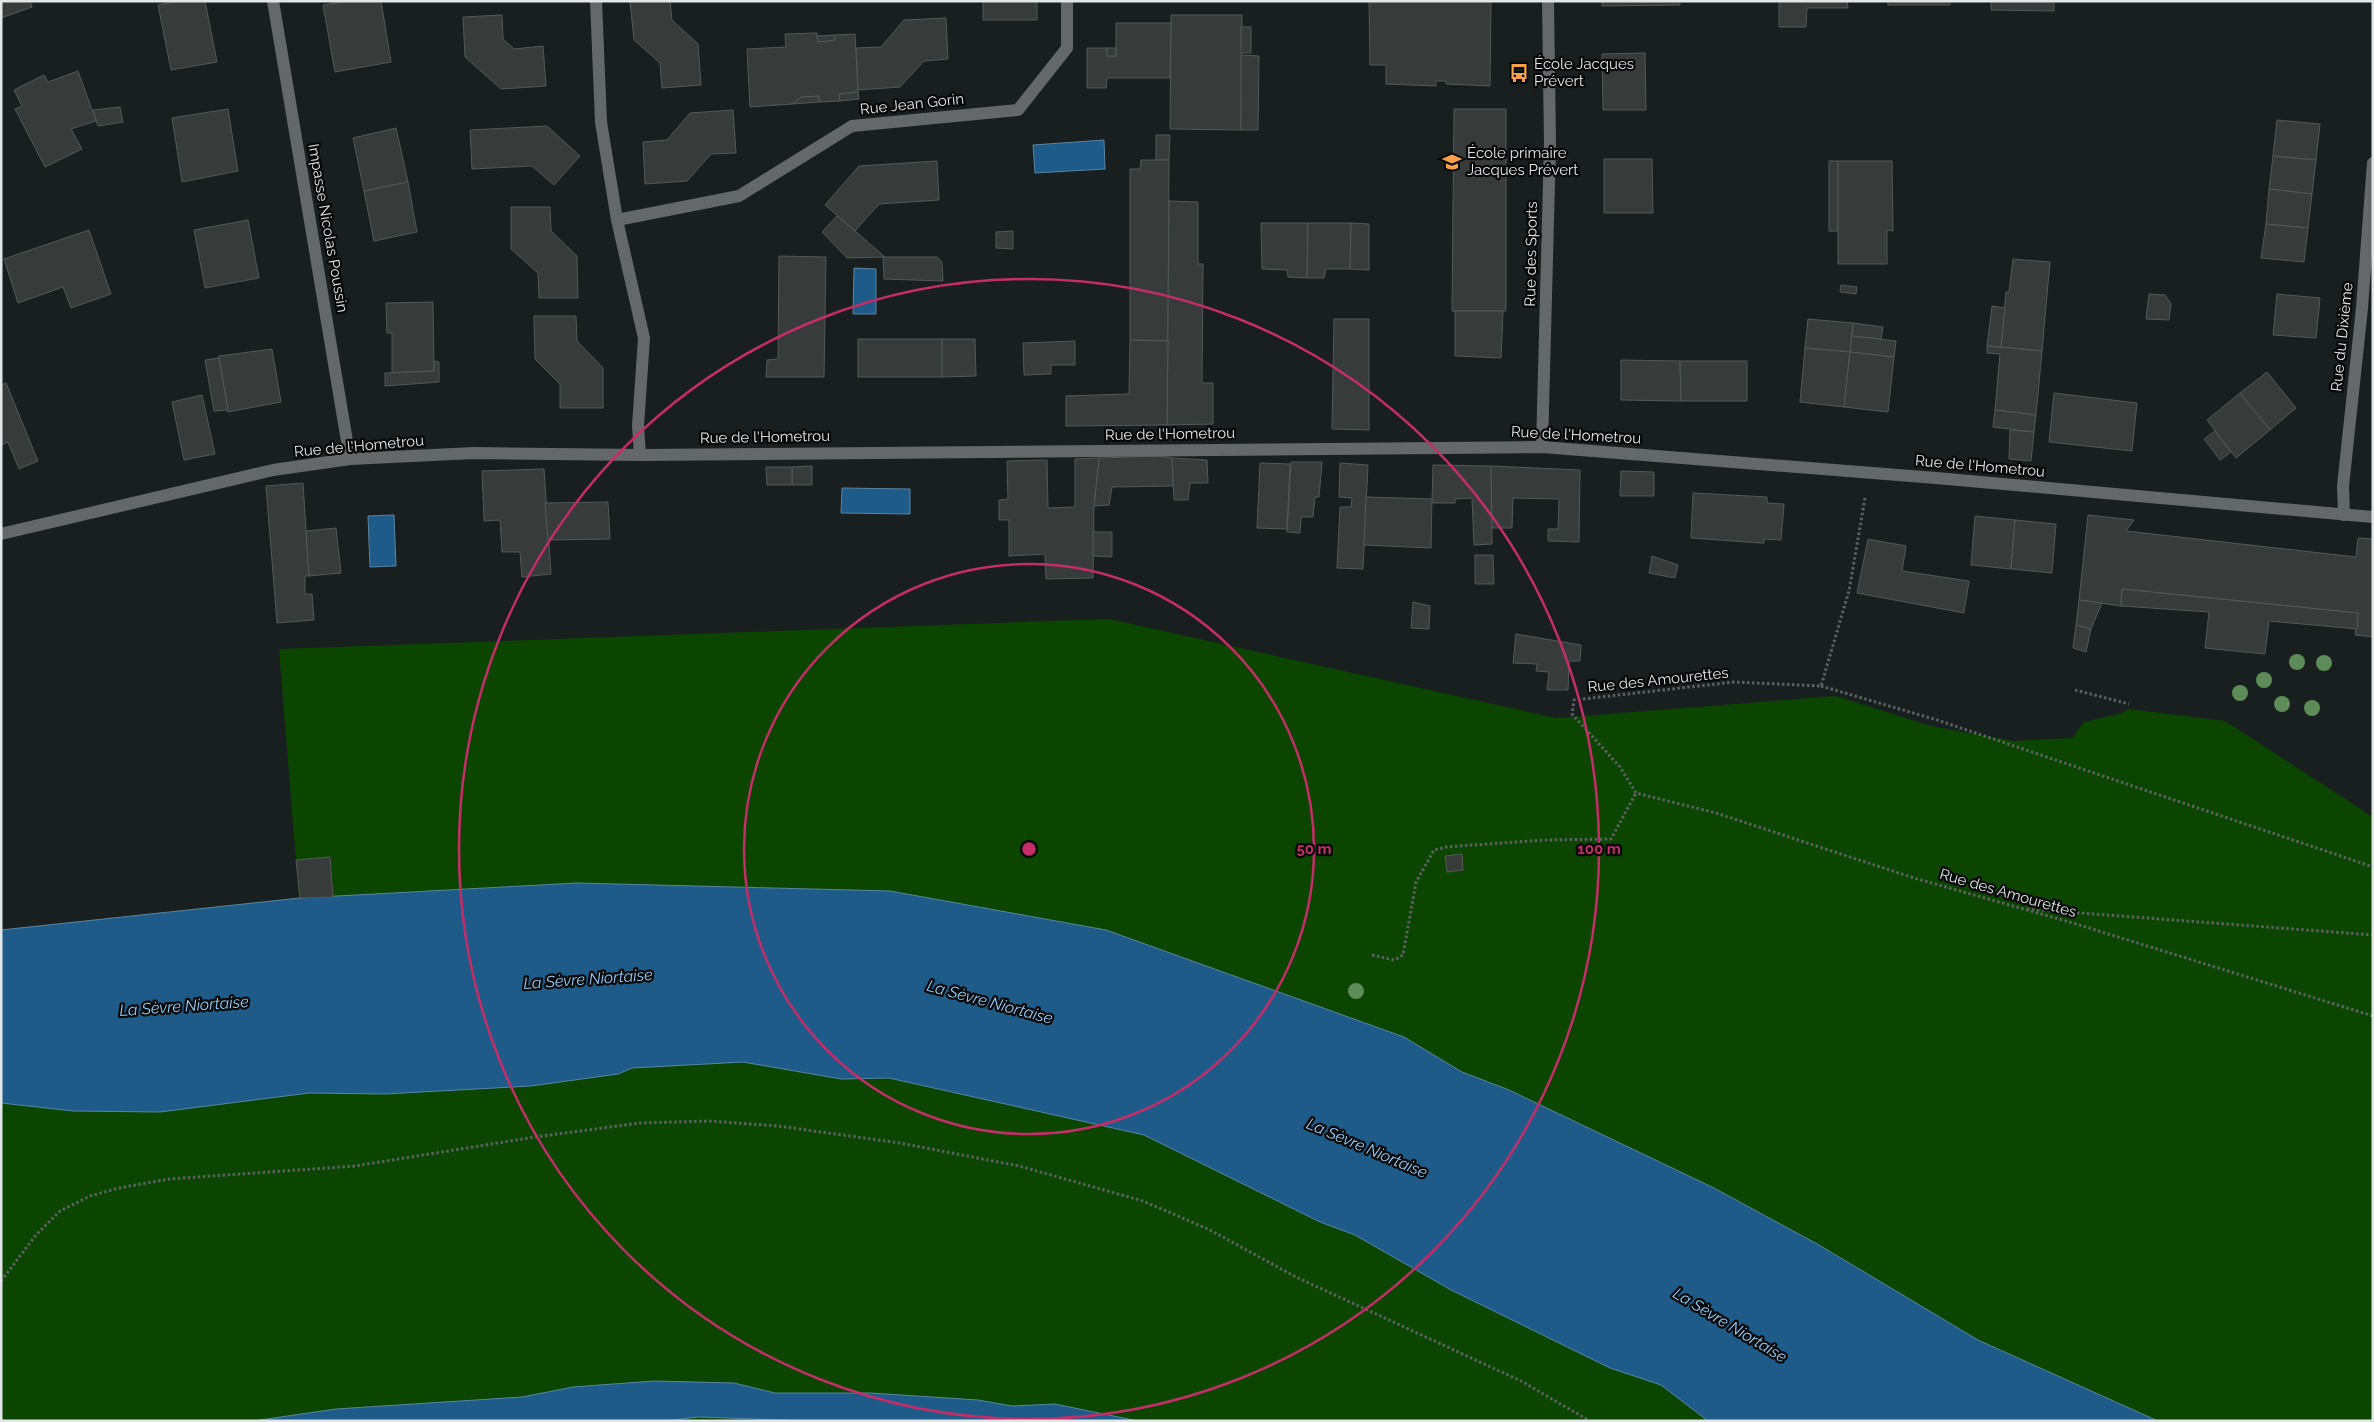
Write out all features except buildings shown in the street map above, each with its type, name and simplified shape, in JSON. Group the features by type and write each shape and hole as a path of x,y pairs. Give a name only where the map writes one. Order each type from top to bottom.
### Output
{"street":[{"name":"Impasse Nicolas Poussin","path":"273,1 350,459"},
{"path":"596,1 601,122 617,220 644,338 638,426 640,455"},
{"name":"Rue Jean Gorin","path":"617,220 739,196 852,126 1018,110 1067,48 1067,1"},
{"name":"Rue des Sports","path":"1542,447 1549,155 1548,1"},
{"name":"Rue du Dixième","path":"2344,515 2343,486 2362,308 2373,163"},
{"name":"Rue de l'Hometrou","path":"1,534 272,470 350,459 474,453 640,455 1542,447 1870,472 2373,517"}],"path":[{"path":"1870,472 1848,591 1821,686 1937,720 2373,866"},
{"name":"Rue des Amourettes","path":"1821,686 1734,682 1574,700 1572,714 1620,768 1636,793 1716,813 1914,878 2019,908 2373,1016"},
{"path":"2076,690 2128,704"},
{"path":"1372,955 1394,960 1403,955 1416,882 1434,850 1446,847 1544,840 1610,839 1636,793"},
{"path":"2019,908 2373,936"},
{"path":"1,1281 36,1235 60,1211 90,1196 119,1188 169,1179 355,1166 535,1137 640,1123 708,1121 778,1126 900,1143 1009,1164 1144,1201 1208,1229 1296,1277 1521,1380 1590,1421"}],"green space":[{"path":"1109,619 1556,718 1836,696 1931,726 2014,741 2072,738 2084,722 2122,713 2128,709 2225,721 2373,817 2373,1421 1,1421 1,930 299,898 279,649"}],"water":[{"path":"1104,140 1105,169 1035,173 1033,145"},
{"path":"854,268 876,269 876,314 853,314"},
{"path":"842,488 910,489 910,514 841,513"},
{"path":"394,515 396,566 370,567 368,516"},
{"name":"La Sèvre Niortaise","path":"577,883 890,891 1106,930 1404,1037 1462,1072 1509,1090 1714,1188 1819,1245 1978,1340 2158,1421 1708,1421 1661,1385 1610,1368 1451,1290 1355,1235 1320,1222 1144,1135 889,1078 841,1079 743,1062 632,1068 618,1074 531,1086 385,1094 309,1093 160,1112 73,1111 1,1103 1,930 300,898"},
{"path":"654,1381 734,1383 775,1393 870,1393 978,1400 1012,1406 1055,1404 1138,1421 810,1421 698,1417 666,1421 253,1421 336,1409 522,1397 573,1387"}],"place":[{"name":"École Jacques Prévert","path":"1519,73"},
{"name":"École primaire Jacques Prévert","path":"1452,162"}]}
